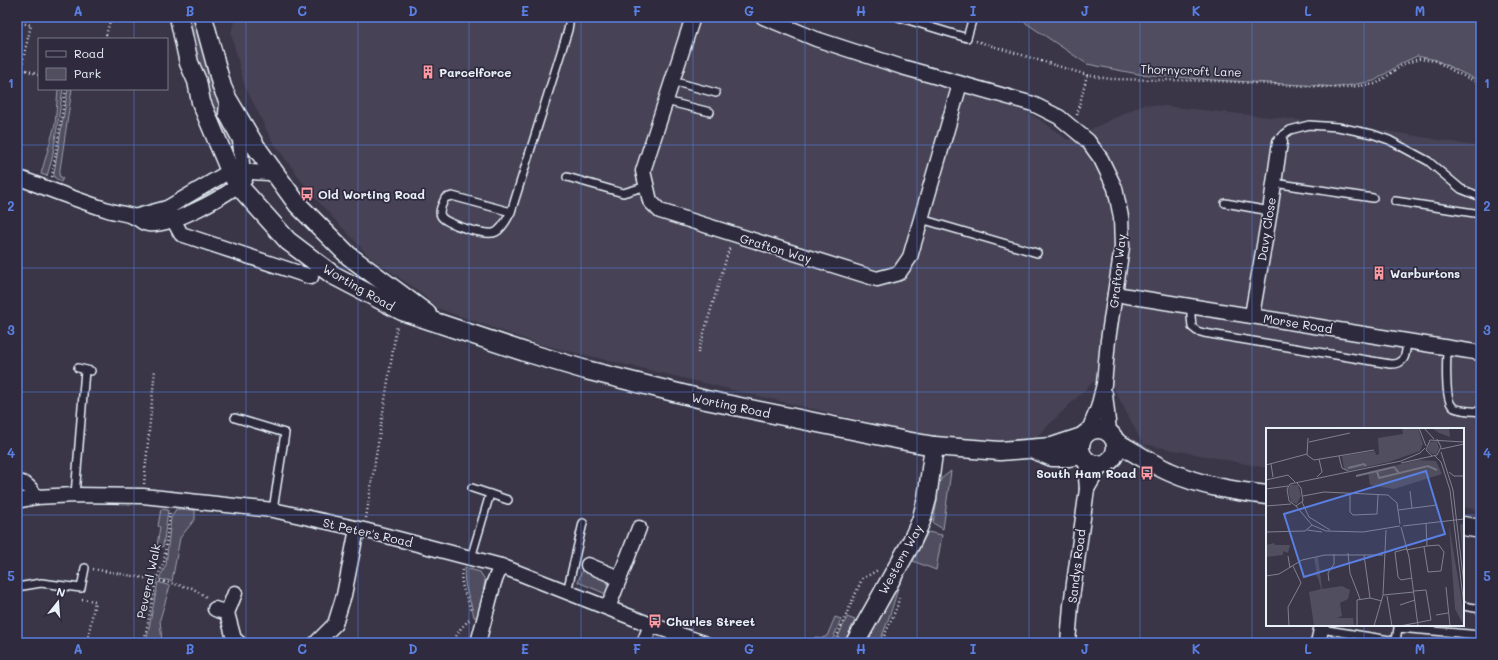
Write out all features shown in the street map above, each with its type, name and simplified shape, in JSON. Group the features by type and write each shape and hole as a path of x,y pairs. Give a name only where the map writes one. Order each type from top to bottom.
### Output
{"street":[{"name":"Worting Road","path":"179,17 185,63 197,81 201,102 237,176 288,241 333,275 402,311 525,352 635,383 827,426 934,446 1000,451 1020,450 1052,447 1086,434"},
{"name":"Worting Road","path":"203,17 222,87 227,98 256,147 298,205 338,246 381,281 438,322"},
{"name":"Grafton Way","path":"692,17 643,171 650,201 660,211 877,279 898,273 910,257 960,84"},
{"name":"Grafton Way","path":"763,17 816,39 902,67 1033,104 1059,117 1088,141 1101,159 1115,188 1122,218 1122,247 1104,384 1098,408 1086,434"},
{"name":"Worting Road","path":"227,98 226,114 240,140 242,164 237,176"},
{"name":"Davy Close","path":"1252,315 1280,142"},
{"path":"17,177 112,211 134,217 169,214 218,198 237,176 268,173 276,175"},
{"path":"169,214 181,234 311,277"},
{"name":"Morse Road","path":"1115,294 1481,353"},
{"name":"Grafton Way","path":"1104,384 1112,437"},
{"path":"1095,461 1079,446 1086,434 1095,428 1102,428 1112,437 1169,472 1189,480 1230,490 1266,495"},
{"path":"1095,461 1115,455 1116,449 1112,437"},
{"name":"Western Way","path":"854,643 922,521 927,499 934,446"},
{"path":"1031,448 1052,457 1068,457 1169,472"},
{"name":"Sandys Road","path":"1068,643 1071,605 1087,489 1095,461"},
{"path":"17,482 24,483 30,488 36,497"},
{"name":"St Peter's Road","path":"17,501 36,497 76,495 143,496 273,510 361,530 501,566 651,625 704,643"},
{"path":"608,608 640,528"},
{"path":"316,643 335,624 361,530"},
{"path":"478,643 477,620 501,566"},
{"path":"588,566 619,578"},
{"path":"235,593 221,611 234,639 239,643"},
{"path":"644,643 651,625"}],"lane":[{"path":"511,212 452,196 445,198 440,213 442,218 447,222 485,234 494,233 500,228 511,212 568,30 570,17"},
{"path":"898,17 967,38 973,17"},
{"path":"672,82 716,93"},
{"path":"666,101 710,112"},
{"path":"1280,142 1282,135 1290,130 1309,125 1338,126 1372,134 1389,140 1428,161 1461,189 1481,197"},
{"path":"567,178 623,193 646,186"},
{"path":"1274,183 1373,198"},
{"path":"1395,201 1481,214"},
{"path":"1225,203 1270,211"},
{"path":"921,219 1037,253"},
{"path":"1191,306 1192,327 1196,331 1390,364 1400,363 1404,359 1407,340"},
{"path":"1447,347 1447,388 1450,402 1453,407 1458,409 1481,412"},
{"path":"76,495 85,370"},
{"path":"235,418 285,433 273,510"},
{"path":"472,488 508,500"},
{"path":"466,556 490,494"},
{"path":"567,592 583,523"},
{"path":"17,587 41,583 81,588 85,568"},
{"path":"1464,606 1481,609"},
{"path":"1320,632 1396,641 1398,628 1481,635"}],"path":[{"path":"105,38 111,17"},
{"path":"17,22 31,25 21,68 38,75"},
{"name":"Thornycroft Lane","path":"967,38 1087,74 1110,79 1340,88 1376,84 1404,64 1419,59 1436,61 1481,84"},
{"path":"1080,100 1087,74"},
{"path":"52,180 66,90"},
{"path":"698,353 734,234"},
{"path":"361,530 398,324"},
{"path":"17,361 19,342"},
{"path":"143,496 155,369"},
{"name":"Peveral Walk","path":"144,643 156,580 164,562 172,499"},
{"path":"452,643 461,628 477,620 472,615 470,604 464,593 460,579 466,556"},
{"path":"85,568 156,580 192,588 216,603 221,611"},
{"path":"81,588 80,598 95,602 87,643"}],"shaded area":[{"path":"235,17 747,17 834,53 1026,111 1068,140 1144,104 1357,126 1481,147 1481,511 1464,507 1464,428 1266,428 1266,468 1143,444 1112,385 1093,382 1032,441 971,442 940,439 539,344 437,308 419,291 371,258 311,194 271,139 244,84 231,33"}],"green space":[{"path":"187,17 198,17 236,140 235,156 231,157 204,96"},
{"path":"1017,17 1481,17 1481,82 1436,60 1417,56 1404,62 1374,81 1339,87 1138,74 1087,64"},
{"path":"58,90 63,90 52,159 47,176 41,174 55,125"},
{"path":"68,90 72,90 59,176 63,178 61,182 54,177"},
{"path":"951,471 943,529 933,523 939,483 941,479"},
{"path":"161,509 168,510 163,547 157,545"},
{"path":"176,509 195,510 195,519 180,538 172,581 159,579 166,565 171,518"},
{"path":"928,532 942,535 936,570 913,561"},
{"path":"465,568 480,572 485,580 479,618 474,617 466,587 464,575"},
{"path":"582,570 607,582 608,586 606,594 578,582"},
{"path":"902,572 892,608 879,643 865,643"},
{"path":"158,582 170,586 160,619 162,643 146,643"},
{"path":"835,617 841,619 832,641 838,643 814,643 815,637 820,639 827,636"},
{"path":"847,617 855,620 845,641 838,637"}],"place":[{"name":"Parcelforce","path":"428,72"},
{"name":"Old Worting Road","path":"307,194"},
{"name":"Warburtons","path":"1379,273"},
{"name":"South Ham Road","path":"1147,473"},
{"name":"Charles Street","path":"655,621"}]}
